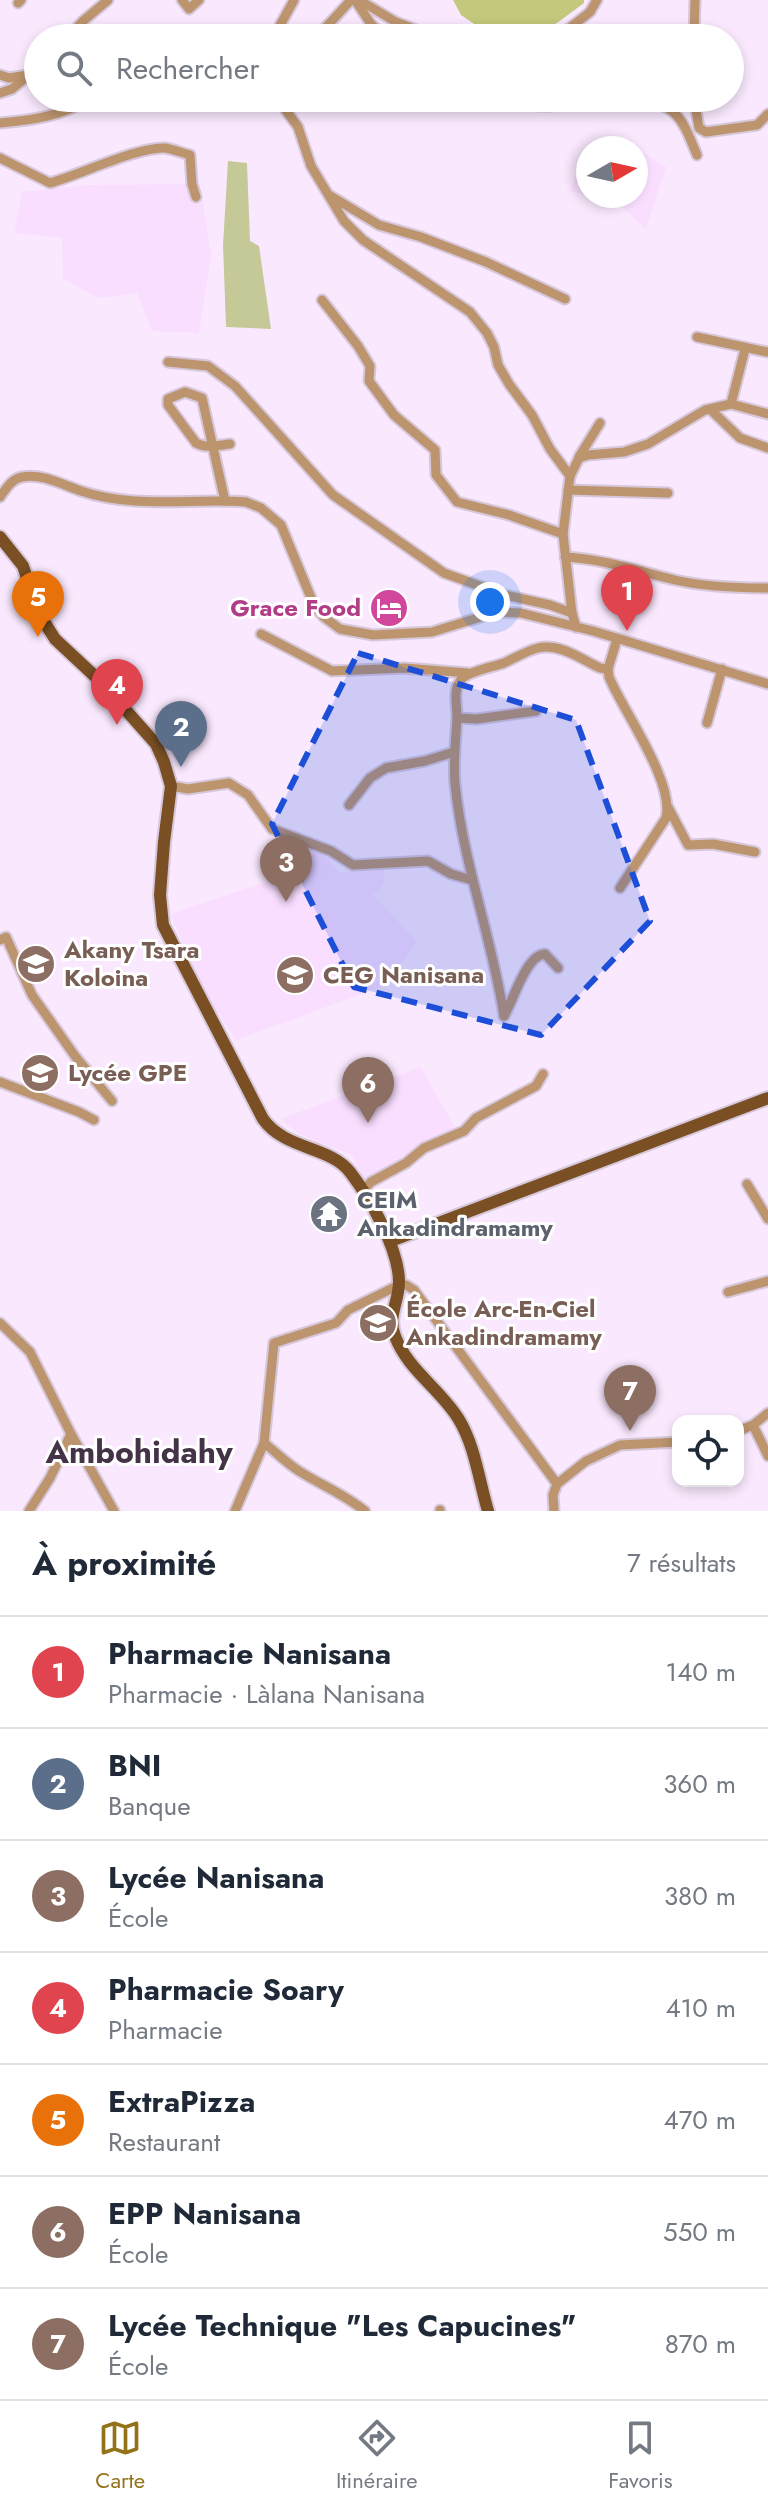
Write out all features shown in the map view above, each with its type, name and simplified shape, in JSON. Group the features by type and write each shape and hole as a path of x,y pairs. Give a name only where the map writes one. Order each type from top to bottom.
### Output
{"main road":[{"path":"0,537 23,566 38,612 55,639 100,681 156,744 171,786 160,895 163,925 217,1026 257,1111 268,1126 285,1140 344,1165 391,1241 399,1285 391,1325 410,1362 459,1419 471,1448 487,1510"},
{"path":"391,1241 768,1098"}],"street":[{"path":"80,24 108,0"},
{"path":"182,0 189,9 199,0"},
{"path":"281,24 294,0"},
{"path":"330,24 355,0"},
{"path":"355,0 371,24"},
{"path":"355,0 401,24"},
{"path":"575,24 590,12 597,0"},
{"path":"694,24 695,0"},
{"path":"0,75 9,78 24,74"},
{"path":"0,93 12,89 24,79"},
{"path":"0,123 51,117 65,112"},
{"path":"287,112 298,127 311,166 344,221 363,240 470,312 487,333 498,365 509,384 570,476"},
{"path":"676,112 697,155"},
{"path":"696,112 699,128 706,132 757,125 768,114"},
{"path":"0,158 50,183 145,151 165,148 190,155 196,197"},
{"path":"326,193 379,225 434,242 565,299"},
{"path":"322,300 358,346 370,366 369,381 394,415 435,450 436,475 457,502 509,515 563,534"},
{"path":"697,337 767,352"},
{"path":"731,404 745,349"},
{"path":"168,362 208,366 235,386 333,495 444,573 505,595 572,613"},
{"path":"225,501 211,446 202,398 185,392 168,399 168,405 196,443 203,446 211,446 230,444"},
{"path":"579,458 624,452 648,444 705,410 731,404 768,414"},
{"path":"711,410 740,438 768,448"},
{"path":"576,627 563,534 568,490 570,476 600,423"},
{"path":"0,497 11,482 21,477 52,480 84,492 118,499 246,502 261,508 281,525 314,605 340,629 373,635 432,632 497,612 521,613 768,684"},
{"path":"568,490 668,493"},
{"path":"565,557 589,558 677,580 768,588"},
{"path":"261,634 332,671 405,668 468,673 486,670 538,648 556,648 608,669"},
{"path":"617,639 608,669 612,685 654,764 668,807 688,845 719,844 755,852"},
{"path":"707,723 722,669"},
{"path":"468,673 456,691 454,752 459,812 472,880 499,979 504,1016 530,962 539,954 545,954 558,968"},
{"path":"457,718 477,719 536,711"},
{"path":"349,805 370,778 386,768 454,752"},
{"path":"171,786 188,789 229,783 248,795 272,829 331,851 353,865 428,861 451,874 472,880"},
{"path":"620,888 666,818 668,807"},
{"path":"0,940 6,937 32,995 75,1056 112,1101"},
{"path":"362,1191 424,1148 464,1131 476,1118 536,1086 543,1074"},
{"path":"0,1082 94,1120"},
{"path":"747,1184 768,1219"},
{"path":"728,1292 768,1281"},
{"path":"235,1511 264,1443 274,1343 336,1323 348,1310 399,1285 414,1290 557,1484"},
{"path":"0,1323 30,1352 114,1511"},
{"path":"744,1429 768,1413"},
{"path":"753,1425 768,1456"},
{"path":"29,1511 50,1478 71,1434"},
{"path":"554,1511 553,1495 557,1484 586,1461 620,1445 672,1442"},
{"path":"264,1443 280,1459 331,1487 365,1511"}],"highlighted area":[{"path":"358,653 576,720 650,921 541,1035 354,987 272,824"}],"shaded area":[{"path":"648,156 666,167 646,229 624,208 648,208"},
{"path":"576,176 576,193 571,191"},
{"path":"200,184 211,255 199,333 152,331 137,293 98,298 63,278 62,238 14,233 22,192 87,185"},
{"name":"CEG Nanisana","path":"318,850 340,873 384,870 384,881 380,890 373,895 417,941 386,985 236,1040 203,990 170,914 278,878"},
{"path":"421,1067 455,1128 415,1148 365,1181 352,1155 301,1135 280,1119"}],"green space":[{"path":"453,0 584,0 555,24 474,24 461,15"},
{"path":"228,161 247,163 250,241 259,246 271,329 226,327 223,245"}],"place":[{"name":"Grace Food","path":"389,608"},
{"name":"Pharmacie Nanisana","path":"627,631"},
{"name":"ExtraPizza","path":"38,637"},
{"name":"Pharmacie Soary","path":"117,725"},
{"name":"BNI","path":"181,767"},
{"name":"Lycée Nanisana","path":"286,902"},
{"name":"Akany Tsara Koloina","path":"36,964"},
{"name":"CEG Nanisana","path":"295,975"},
{"name":"Lycée GPE","path":"40,1073"},
{"name":"EPP Nanisana","path":"368,1123"},
{"name":"CEIM Ankadindramamy","path":"329,1214"},
{"name":"École Arc-En-Ciel Ankadindramamy","path":"378,1323"},
{"name":"Lycée Technique \"Les Capucines\"","path":"630,1431"}],"district":[{"name":"Ambohidahy","path":"139,1452"}]}
